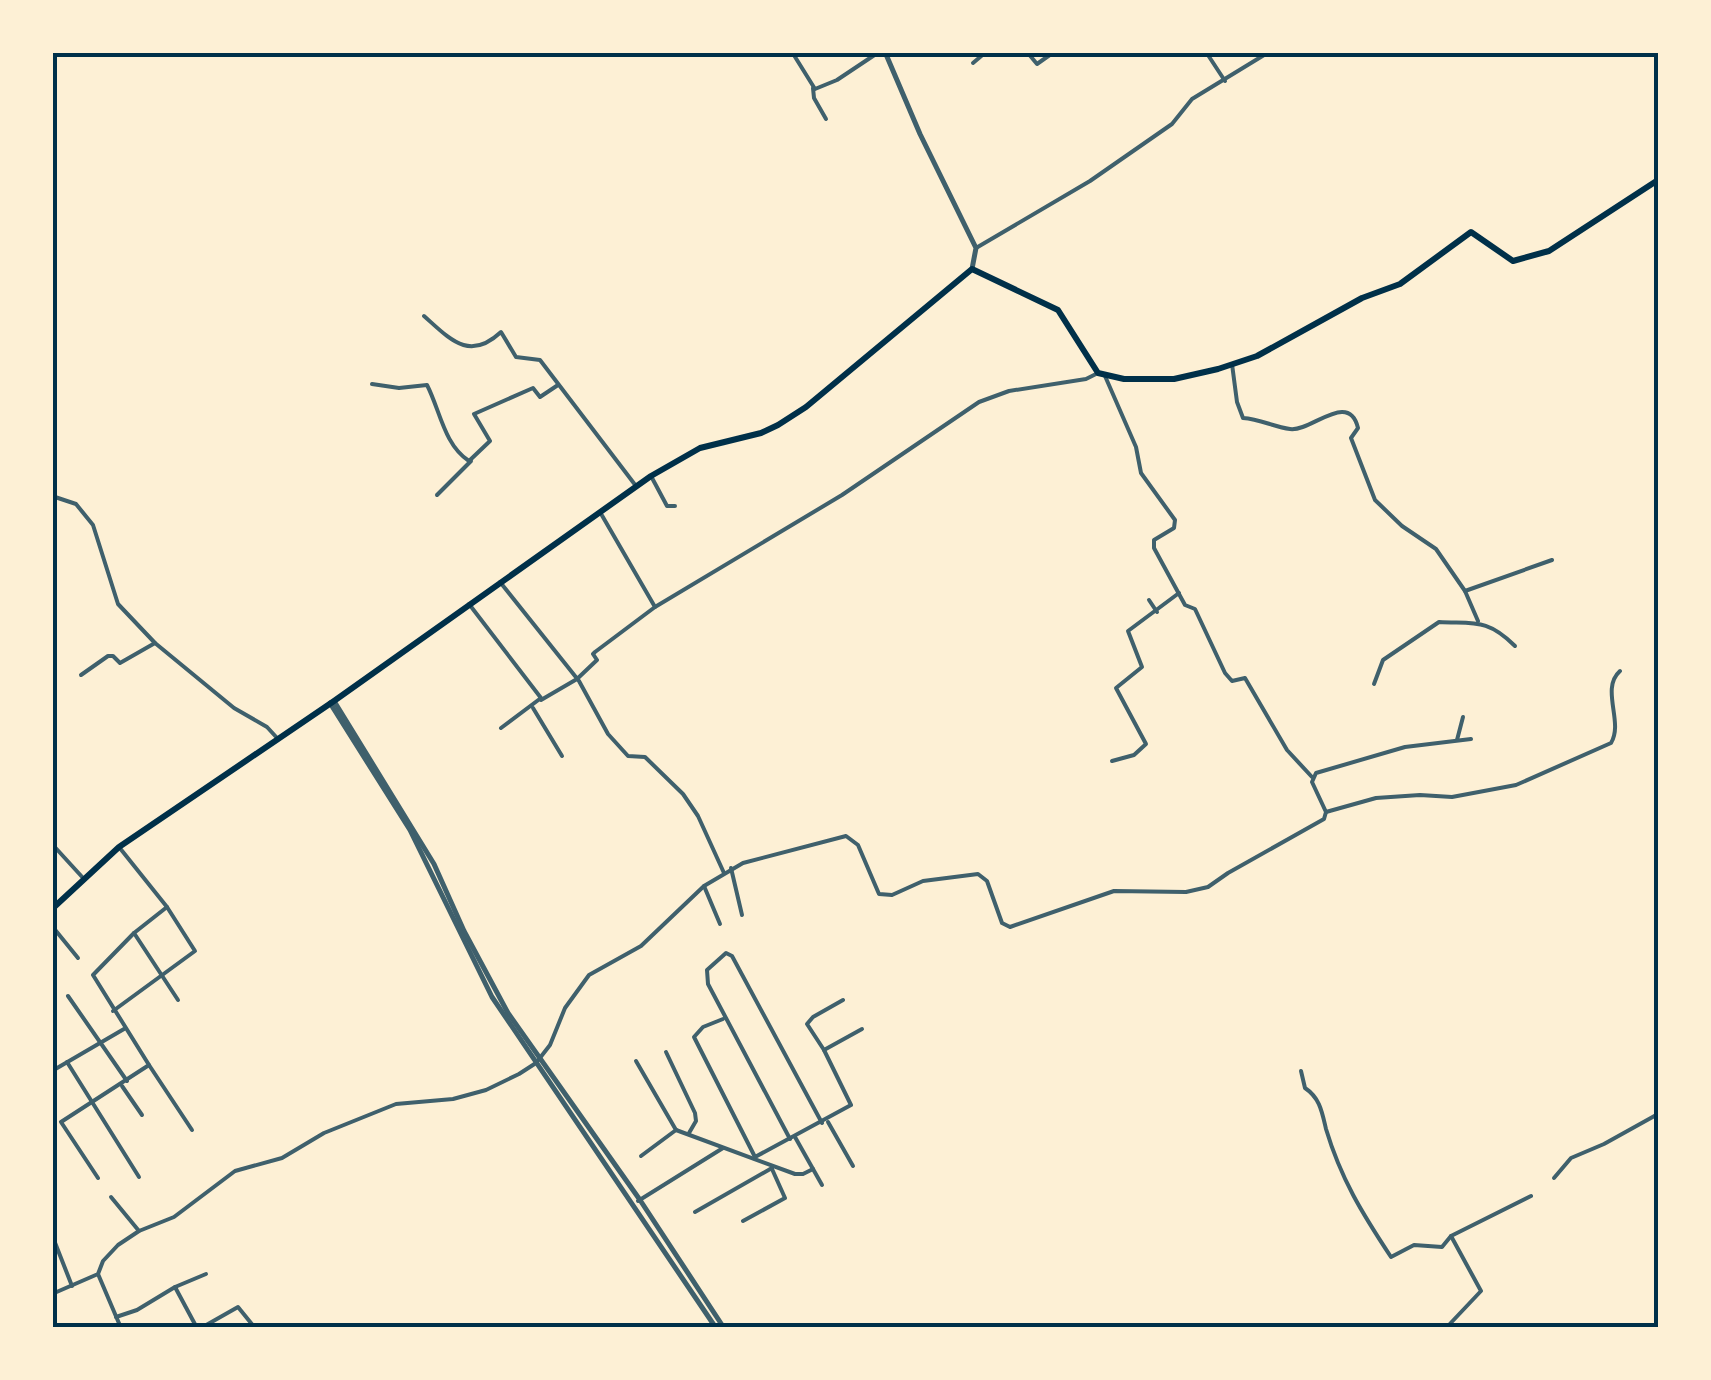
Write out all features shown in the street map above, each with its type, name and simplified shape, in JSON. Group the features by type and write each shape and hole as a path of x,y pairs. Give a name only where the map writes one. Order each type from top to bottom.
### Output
{"main road":[{"path":"52,909 119,846 332,702 651,476 700,448 761,433 788,419 972,269 1058,310 1102,374 1124,380 1174,379 1232,364 1276,347 1362,298 1400,284 1468,233 1474,233 1511,261 1549,251 1658,180"}],"street":[{"path":"792,52 826,119"},
{"path":"813,88 821,89 882,52 976,248 972,269"},
{"path":"974,62 986,52"},
{"path":"1027,52 1038,64 1054,52"},
{"path":"1206,52 1225,80"},
{"path":"976,248 1133,152 1172,124 1192,99 1269,52"},
{"path":"1658,272 1658,288"},
{"path":"424,316 454,340 470,347 486,344 501,332 512,354 521,359 540,360 636,486"},
{"path":"1232,364 1237,402 1244,418 1293,430 1336,412 1347,413 1356,420 1358,428 1351,438 1375,500 1402,526 1436,548 1465,591 1478,621 1515,646"},
{"path":"52,1294 98,1274 107,1256 139,1231 174,1217 235,1171 282,1158 333,1129 406,1102 439,1102 472,1095 538,1061 550,1045 577,987 600,966 641,946 704,886 731,868 846,836 858,846 879,894 892,895 923,881 978,874 986,882 1002,923 1010,927 1114,892 1186,892 1208,887 1324,819 1326,812 1312,777 1287,750 1244,678 1232,681 1225,673 1195,609 1186,606 1152,545 1175,526 1175,520 1141,473 1136,447 1102,374 1009,391 979,402 842,495 655,606 594,652 598,660 577,679 501,728"},
{"path":"372,384 399,388 427,385 446,433 462,456 471,461"},
{"path":"437,495 490,441 474,414 534,388 540,397 558,384"},
{"path":"651,476 667,506 674,506"},
{"path":"52,496 76,504 94,526 115,598 156,643 234,708 278,738"},
{"path":"600,512 655,606"},
{"path":"1465,591 1552,560"},
{"path":"500,582 577,679 608,734 628,756 645,756 682,794 702,821 724,874"},
{"path":"1112,761 1134,755 1146,744 1116,686 1142,667 1128,631 1179,593"},
{"path":"1149,600 1157,612"},
{"path":"469,604 541,700"},
{"path":"1374,684 1383,660 1439,622 1458,626 1478,621"},
{"path":"81,675 108,656 114,656 120,663 156,643"},
{"path":"1326,812 1376,798 1420,794 1452,797 1516,784 1611,743 1616,733 1612,684 1620,671"},
{"path":"332,702 414,828 488,976 538,1061 638,1202 720,1328"},
{"path":"532,707 562,756"},
{"path":"1457,740 1463,717"},
{"path":"1312,777 1360,757 1472,738"},
{"path":"52,844 84,879"},
{"path":"113,1011 196,948 119,846"},
{"path":"731,868 742,915"},
{"path":"704,886 720,924"},
{"path":"167,907 134,932 92,974 192,1130"},
{"path":"52,926 78,958"},
{"path":"134,932 178,1000"},
{"path":"822,1185 708,984 707,970 726,953 732,956 852,1166"},
{"path":"68,996 127,1081"},
{"path":"756,1156 848,1109 851,1102 806,1024 843,1000"},
{"path":"724,1018 703,1027 694,1036 756,1156"},
{"path":"52,1072 124,1028"},
{"path":"824,1050 862,1030"},
{"path":"666,1052 696,1113 688,1133"},
{"path":"67,1062 139,1178"},
{"path":"636,1062 676,1130 756,1156 771,1166 803,1174 813,1169"},
{"path":"98,1178 61,1122 149,1066"},
{"path":"1301,1072 1305,1088 1322,1109 1348,1191 1391,1256 1414,1245 1442,1248 1451,1236 1531,1196"},
{"path":"121,1085 142,1115"},
{"path":"1554,1178 1571,1158 1658,1114"},
{"path":"641,1156 676,1130"},
{"path":"638,1202 723,1148"},
{"path":"695,1212 771,1166"},
{"path":"743,1221 785,1198 771,1166"},
{"path":"111,1197 139,1231"},
{"path":"52,1234 72,1286"},
{"path":"1446,1328 1481,1291 1451,1236"},
{"path":"98,1274 121,1328"},
{"path":"116,1317 206,1274"},
{"path":"175,1287 199,1328 238,1307 255,1328"}]}
